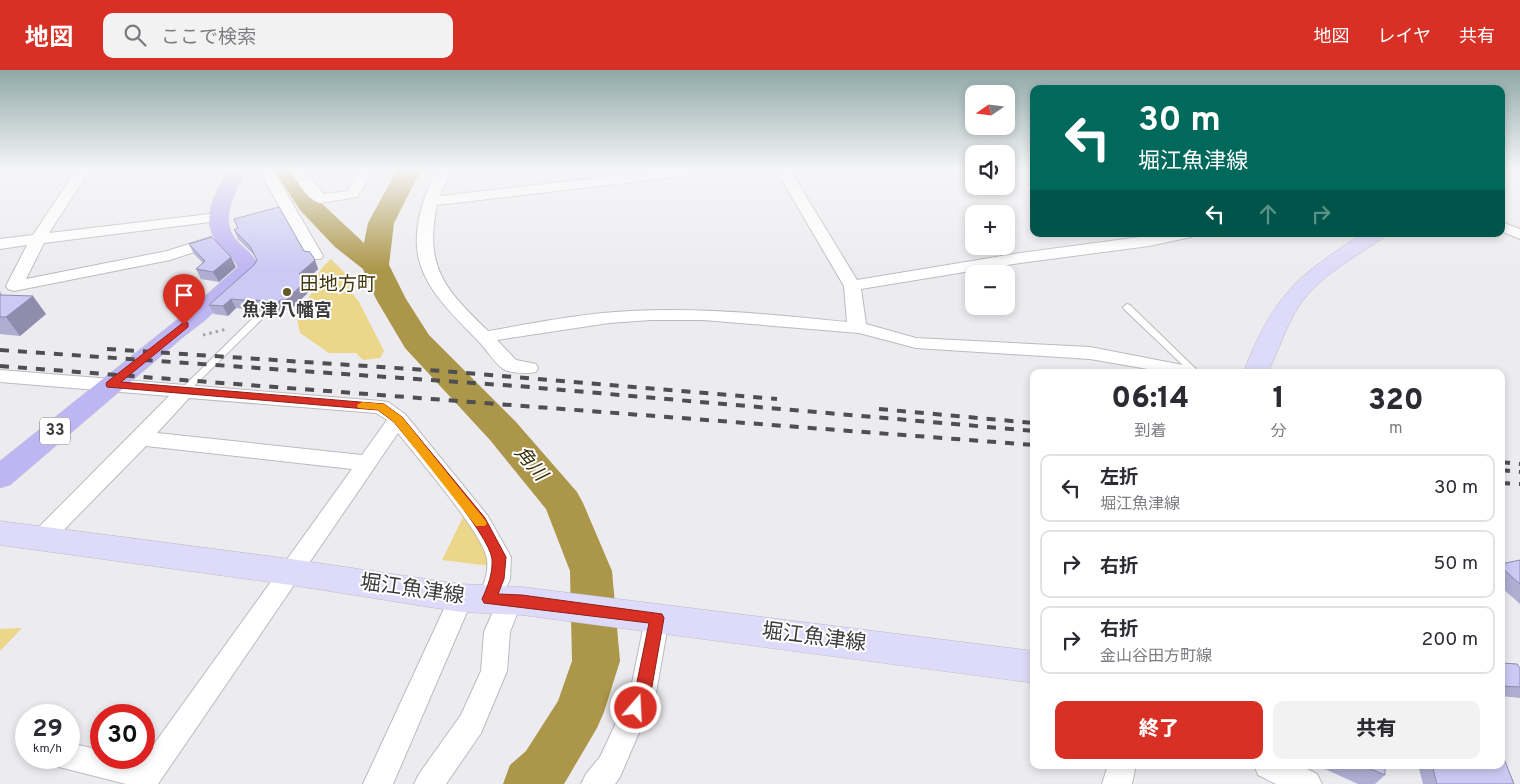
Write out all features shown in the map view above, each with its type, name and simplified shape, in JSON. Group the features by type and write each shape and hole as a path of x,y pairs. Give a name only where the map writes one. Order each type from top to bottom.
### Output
{"main road":[{"path":"222,238 218,217 224,203"},
{"path":"1257,369 1282,316 1294,298 1307,284 1344,255 1371,237"},
{"name":"33","path":"0,477 196,316 249,268 247,262 222,238"},
{"name":"堀江魚津線","path":"0,533 496,600 996,660 1030,666"}],"street":[{"path":"61,203 38,239 14,286 170,254 222,238"},
{"path":"285,203 316,256"},
{"path":"430,203 424,233 427,261 442,291 510,364 529,368"},
{"path":"803,203 852,286 856,322 860,328"},
{"path":"0,244 218,217"},
{"path":"1505,227 1519,232"},
{"path":"852,286 1020,258 1149,242 1172,237"},
{"path":"484,337 572,322 649,314 718,315 860,328 916,343 1090,353 1175,369"},
{"path":"0,376 380,407 398,420 480,522 499,557 496,600 498,632 494,671 471,724 429,784"},
{"path":"40,539 141,438 184,390"},
{"path":"80,760 145,779 398,420"},
{"path":"141,438 368,463"},
{"path":"378,784 496,600"},
{"path":"596,784 610,767 643,692 641,617"},
{"path":"1117,784 1121,769"},
{"path":"1276,769 1307,784"}],"lane":[{"path":"1127,307 1192,369"},
{"path":"184,390 262,314"}],"shaded area":[{"path":"331,259 345,273 351,292 359,302 384,351 380,358 363,360 356,353 329,353 300,333 295,309 307,300 318,285 320,270"},
{"path":"468,507 498,567 442,560"},
{"path":"22,628 0,651 0,629"}],"building":[{"path":"279,207 304,251 310,252 315,260 299,274 312,275 286,300 280,300 276,304 257,300 231,299 223,306 209,305 254,265 257,260 250,246 234,230 238,228 234,219"},
{"path":"212,237 231,257 213,272 196,269 205,261 189,244"},
{"path":"0,295 33,296 6,317 0,317"},
{"path":"1520,560 1520,584 1505,571 1505,563"},
{"path":"1505,663 1517,664 1520,668 1520,687 1505,686"},
{"path":"1505,761 1514,784 1437,784 1433,769 1505,769"},
{"path":"1371,769 1385,769 1385,775"}],"waterway":[{"path":"308,203 345,241 375,265"},
{"name":"角川","path":"375,265 381,223 391,203"},
{"name":"角川","path":"375,265 391,299 416,341 503,431 563,503 591,571 596,661 579,712 544,769 529,784"}],"railway":[{"path":"107,349 442,371 777,399"},
{"path":"0,350 517,386 1030,431"},
{"path":"0,366 1030,445"},
{"path":"879,409 1030,423"},
{"path":"1505,462 1520,464"},
{"path":"1505,470 1520,472"},
{"path":"1505,483 1520,484"}],"slow traffic":[{"path":"362,405 380,407 398,420 481,523"}],"place":[{"name":"魚津八幡宮","path":"287,292"}],"district":[{"name":"田地方町","path":"338,285"}],"route":[{"path":"184,325 111,384 380,407 398,420 480,522 499,557 498,579 489,599 522,601 657,618 643,692 636,708"}]}
